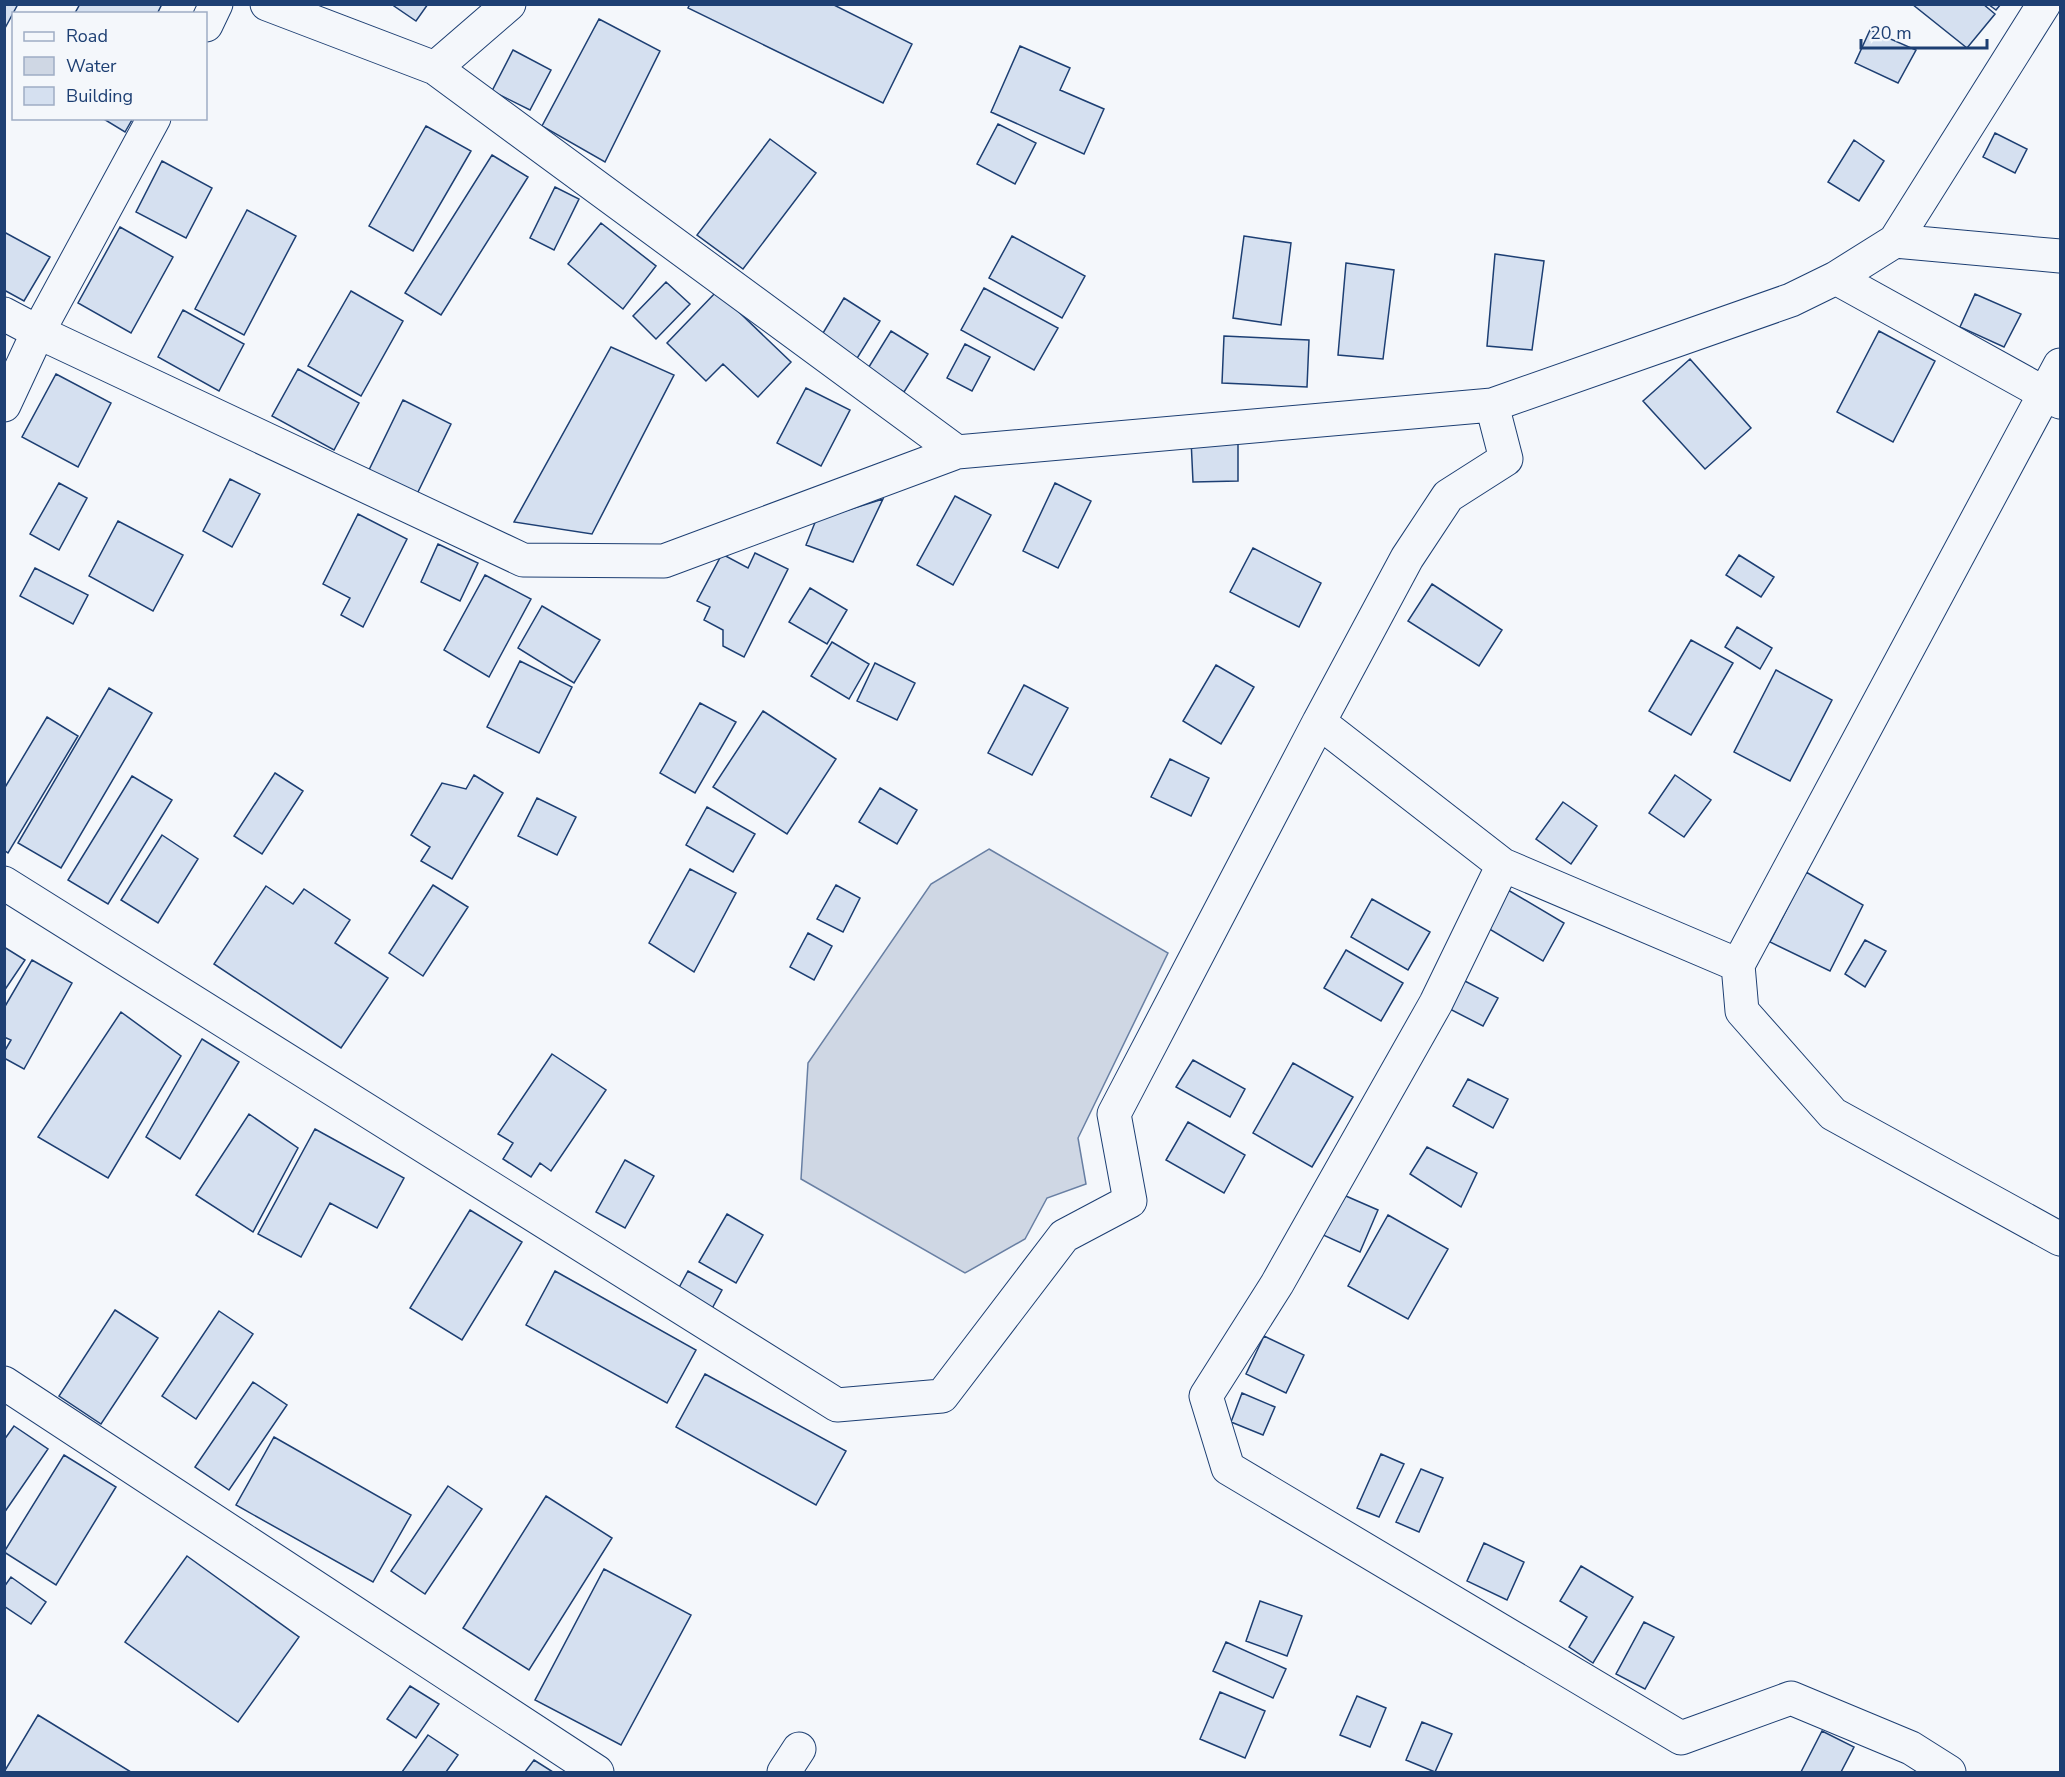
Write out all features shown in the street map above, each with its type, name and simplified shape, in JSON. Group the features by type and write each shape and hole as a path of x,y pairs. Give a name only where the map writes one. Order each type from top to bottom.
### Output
{"street":[{"path":"207,23 216,4"},
{"path":"267,4 435,68 957,452"},
{"path":"435,68 509,4"},
{"path":"4,314 523,560 664,561 957,452 1492,405 1791,300 1836,278 1895,241 2044,4"},
{"path":"4,405 38,332 153,120"},
{"path":"1895,241 2061,256"},
{"path":"1836,278 2056,386 1738,965 1742,1011 1833,1114 2061,1239"},
{"path":"4,883 837,1405 942,1396 1064,1236 1130,1201 1114,1113 1407,558 1448,496 1506,459 1492,405"},
{"path":"1319,722 1503,865 1738,965"},
{"path":"1503,865 1424,1023 1277,1284 1206,1396 1228,1468 1681,1738 1791,1698 1911,1749 1949,1773"},
{"path":"4,1383 597,1773"}],"water":[{"path":"989,849 1168,953 1078,1138 1086,1184 1047,1198 1025,1239 965,1273 801,1179 808,1063 931,884"}],"building":[{"path":"4,4 18,4 12,12 4,30"},
{"path":"80,4 162,4 158,12 76,12"},
{"path":"395,4 428,4 416,21 394,6"},
{"path":"690,4 832,4 912,44 883,103 688,8"},
{"path":"1912,4 1983,4 1995,14 1967,48"},
{"path":"1988,4 2001,4 1996,10"},
{"path":"599,19 660,51 605,162 542,126"},
{"path":"1870,30 1916,50 1898,83 1855,63"},
{"path":"1020,46 1070,68 1060,90 1104,109 1084,154 991,112"},
{"path":"513,50 551,70 530,110 492,91"},
{"path":"105,120 132,120 125,132"},
{"path":"998,124 1036,143 1015,184 977,164"},
{"path":"426,126 471,151 413,251 369,226"},
{"path":"1995,133 2027,149 2015,173 1983,157"},
{"path":"770,139 816,173 743,269 697,235"},
{"path":"1854,140 1884,161 1859,201 1828,182"},
{"path":"492,155 528,177 441,315 405,293"},
{"path":"162,161 212,188 186,238 136,212"},
{"path":"555,187 579,199 554,250 530,238"},
{"path":"247,210 296,236 244,335 195,309"},
{"path":"601,223 656,266 623,309 568,264"},
{"path":"120,227 173,257 131,333 78,303"},
{"path":"4,232 50,257 24,301 4,290"},
{"path":"1012,236 1085,276 1062,318 989,278"},
{"path":"1244,236 1291,243 1281,325 1233,318"},
{"path":"1495,254 1544,261 1532,350 1487,346"},
{"path":"1346,263 1394,270 1383,359 1338,355"},
{"path":"666,282 690,304 656,339 633,316"},
{"path":"984,288 1058,328 1034,370 961,330"},
{"path":"351,291 403,321 361,396 308,366"},
{"path":"717,291 791,362 758,397 723,364 706,381 667,343"},
{"path":"1975,294 2021,314 2004,347 1960,327"},
{"path":"844,298 880,321 856,360 820,338"},
{"path":"183,310 244,344 219,391 158,357"},
{"path":"891,331 928,354 904,392 867,370"},
{"path":"1879,331 1935,361 1893,442 1837,412"},
{"path":"1224,336 1309,340 1307,387 1222,383"},
{"path":"965,344 990,357 972,391 947,378"},
{"path":"611,347 674,375 592,534 514,522"},
{"path":"1690,359 1751,428 1705,469 1643,401"},
{"path":"298,369 359,403 334,450 272,416"},
{"path":"56,374 111,403 78,467 22,437"},
{"path":"806,388 850,410 821,466 777,443"},
{"path":"403,400 451,424 416,496 368,472"},
{"path":"1238,438 1238,481 1193,482 1191,439"},
{"path":"230,479 260,494 232,547 203,531"},
{"path":"59,483 87,498 59,550 30,534"},
{"path":"1055,483 1091,501 1058,568 1023,551"},
{"path":"955,496 991,515 953,585 917,565"},
{"path":"883,499 853,562 806,545 816,520"},
{"path":"358,514 407,539 363,627 341,615 350,598 323,584"},
{"path":"118,521 183,555 153,611 89,576"},
{"path":"438,544 478,563 460,601 421,582"},
{"path":"1253,548 1321,583 1299,627 1230,592"},
{"path":"755,553 788,569 744,657 723,646 723,630 704,620 710,607 697,601 722,554 748,568"},
{"path":"1739,555 1774,577 1761,597 1726,575"},
{"path":"35,568 88,595 73,624 20,596"},
{"path":"485,575 531,599 489,677 444,650"},
{"path":"1432,584 1502,630 1479,666 1408,621"},
{"path":"810,588 847,610 827,644 789,622"},
{"path":"542,606 600,640 574,683 518,648"},
{"path":"1737,627 1772,648 1760,669 1725,647"},
{"path":"1691,640 1733,663 1691,735 1649,711"},
{"path":"832,642 869,664 849,699 811,676"},
{"path":"520,661 572,687 539,753 487,727"},
{"path":"875,663 915,683 897,720 857,701"},
{"path":"1216,665 1254,687 1221,744 1183,721"},
{"path":"1776,670 1832,700 1790,781 1734,752"},
{"path":"1024,685 1068,708 1032,775 988,753"},
{"path":"109,688 152,713 61,868 18,843"},
{"path":"700,703 736,722 695,793 660,773"},
{"path":"763,711 836,759 787,834 713,787"},
{"path":"47,717 78,736 8,853 4,850 4,789"},
{"path":"1170,759 1209,778 1191,816 1151,797"},
{"path":"275,773 303,791 262,854 234,836"},
{"path":"474,775 503,793 452,879 421,861 430,847 411,835 442,783 466,789"},
{"path":"1675,775 1711,800 1684,837 1649,813"},
{"path":"132,776 172,800 108,904 68,880"},
{"path":"880,788 917,810 897,844 859,822"},
{"path":"537,798 576,817 557,855 518,836"},
{"path":"1563,802 1597,826 1571,864 1536,839"},
{"path":"707,807 755,834 733,872 686,845"},
{"path":"162,835 198,859 158,923 121,900"},
{"path":"690,869 736,893 694,972 649,943"},
{"path":"1806,872 1863,905 1830,971 1770,942"},
{"path":"433,885 468,907 423,976 389,953"},
{"path":"836,885 860,898 843,932 817,919"},
{"path":"266,886 293,904 304,889 350,920 335,943 388,978 341,1048 214,964"},
{"path":"1508,890 1564,923 1543,961 1486,927"},
{"path":"1372,899 1430,932 1408,970 1351,937"},
{"path":"808,933 832,946 814,980 790,967"},
{"path":"1865,940 1886,951 1865,987 1845,974"},
{"path":"4,947 25,960 4,991"},
{"path":"1346,950 1403,983 1381,1021 1324,988"},
{"path":"32,960 72,983 24,1069 4,1058 4,1052 11,1040 4,1037 4,1008"},
{"path":"1459,978 1498,998 1483,1026 1442,1005"},
{"path":"121,1012 181,1056 108,1178 38,1137"},
{"path":"202,1039 239,1062 180,1159 146,1137"},
{"path":"552,1054 606,1090 551,1171 540,1163 531,1177 503,1159 513,1143 498,1134"},
{"path":"1193,1060 1245,1089 1230,1117 1176,1087"},
{"path":"1293,1063 1353,1097 1312,1167 1253,1133"},
{"path":"1468,1079 1508,1099 1493,1128 1453,1106"},
{"path":"249,1114 298,1148 253,1232 196,1195"},
{"path":"1188,1122 1245,1155 1224,1193 1166,1160"},
{"path":"315,1129 404,1178 377,1228 330,1203 301,1257 258,1234"},
{"path":"1427,1147 1477,1173 1461,1207 1410,1174"},
{"path":"625,1160 654,1176 625,1228 596,1212"},
{"path":"1339,1193 1378,1210 1360,1252 1321,1234"},
{"path":"470,1210 522,1242 462,1340 410,1308"},
{"path":"727,1214 763,1235 736,1283 699,1262"},
{"path":"1388,1215 1448,1249 1408,1319 1348,1286"},
{"path":"555,1271 696,1350 667,1403 526,1325"},
{"path":"688,1271 722,1290 709,1314 675,1295"},
{"path":"115,1310 158,1338 101,1424 59,1396"},
{"path":"219,1311 253,1334 196,1419 162,1396"},
{"path":"1264,1336 1304,1355 1286,1393 1246,1374"},
{"path":"705,1374 846,1451 816,1505 676,1427"},
{"path":"253,1382 287,1405 229,1490 195,1467"},
{"path":"1242,1393 1275,1407 1263,1435 1231,1422"},
{"path":"14,1426 48,1449 4,1513 4,1440"},
{"path":"274,1437 411,1515 373,1582 236,1505"},
{"path":"1381,1454 1404,1464 1379,1517 1357,1508"},
{"path":"64,1455 116,1487 56,1585 4,1552"},
{"path":"1421,1469 1443,1478 1419,1532 1396,1522"},
{"path":"448,1486 482,1509 425,1594 391,1571"},
{"path":"546,1496 612,1538 529,1670 463,1628"},
{"path":"1484,1543 1524,1562 1507,1600 1467,1581"},
{"path":"187,1556 299,1637 238,1722 125,1642"},
{"path":"1581,1566 1633,1597 1593,1663 1569,1647 1587,1617 1560,1601"},
{"path":"604,1569 691,1615 621,1745 535,1700"},
{"path":"11,1577 46,1602 31,1624 4,1606 4,1587"},
{"path":"1260,1601 1302,1616 1287,1656 1246,1641"},
{"path":"1644,1622 1674,1637 1645,1689 1616,1674"},
{"path":"1226,1642 1286,1669 1273,1698 1213,1671"},
{"path":"410,1686 439,1704 416,1738 387,1719"},
{"path":"1220,1692 1265,1711 1245,1758 1200,1739"},
{"path":"1357,1696 1386,1708 1370,1747 1340,1735"},
{"path":"38,1715 131,1772 4,1772"},
{"path":"1422,1722 1452,1734 1435,1772 1406,1760"},
{"path":"1822,1731 1854,1747 1841,1772 1801,1772"},
{"path":"428,1735 458,1755 446,1772 402,1772"},
{"path":"534,1760 553,1772 525,1772"}]}
